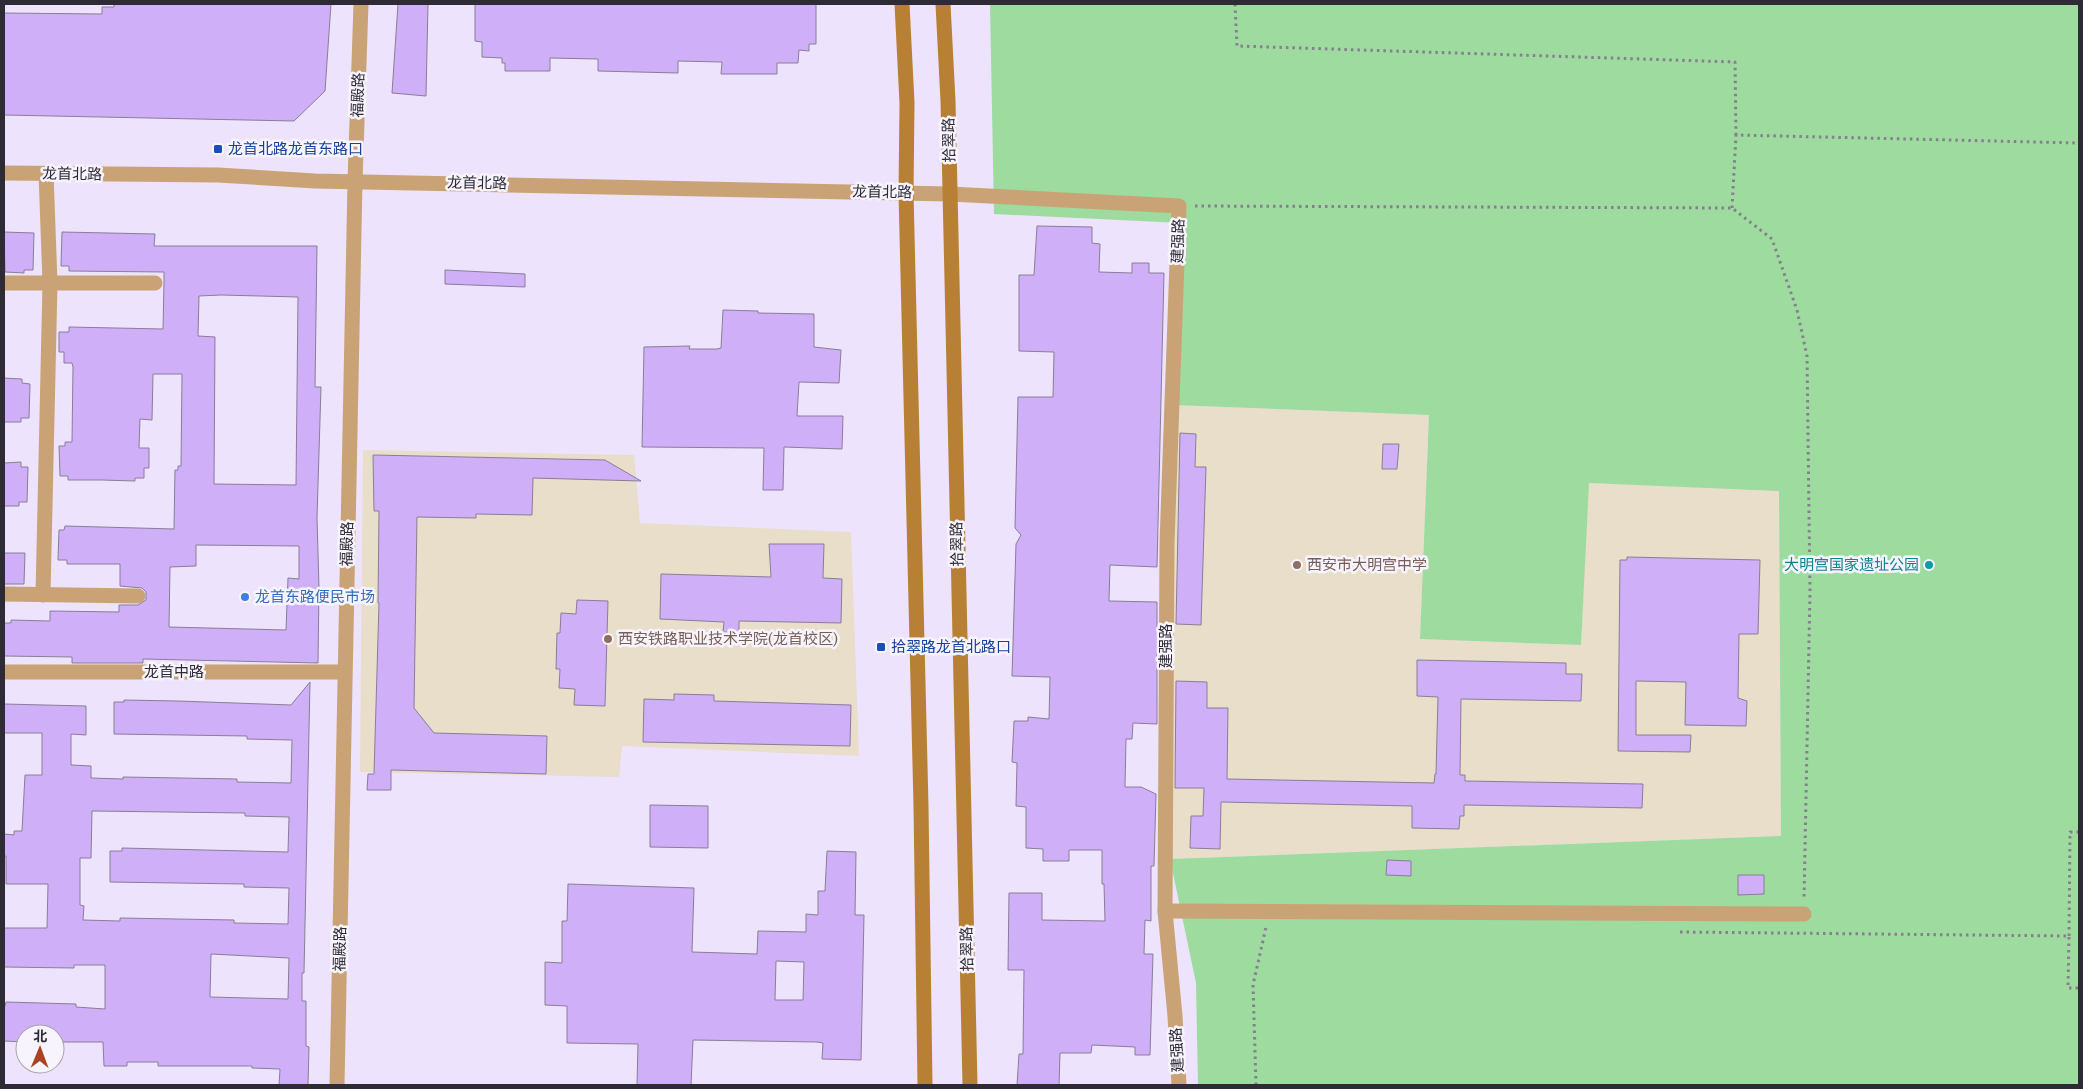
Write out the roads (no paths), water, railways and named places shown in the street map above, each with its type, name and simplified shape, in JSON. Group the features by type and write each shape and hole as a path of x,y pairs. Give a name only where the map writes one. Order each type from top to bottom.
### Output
{"main road":[{"path":"902,4 906,103 906,192 921,806 925,1085"},
{"name":"拾翠路","path":"943,4 950,194 970,1085"}],"street":[{"name":"福殿路","path":"337,1085 344,672 361,4"},
{"name":"龙首北路","path":"4,173 218,175 315,181 906,192 1179,206"},
{"path":"43,595 50,283 46,173"},
{"name":"建强路","path":"1179,206 1167,543 1165,911 1175,1016 1179,1085"},
{"path":"4,283 154,283"},
{"path":"4,594 138,596"},
{"name":"龙首中路","path":"4,672 344,672"},
{"path":"1165,911 1804,914"}],"place":[{"name":"龙首北路龙首东路口","path":"218,149"},
{"name":"西安市大明宫中学","path":"1297,565"},
{"name":"大明宫国家遗址公园","path":"1929,565"},
{"name":"龙首东路便民市场","path":"245,597"},
{"name":"西安铁路职业技术学院(龙首校区)","path":"608,639"},
{"name":"拾翠路龙首北路口","path":"881,647"}]}
